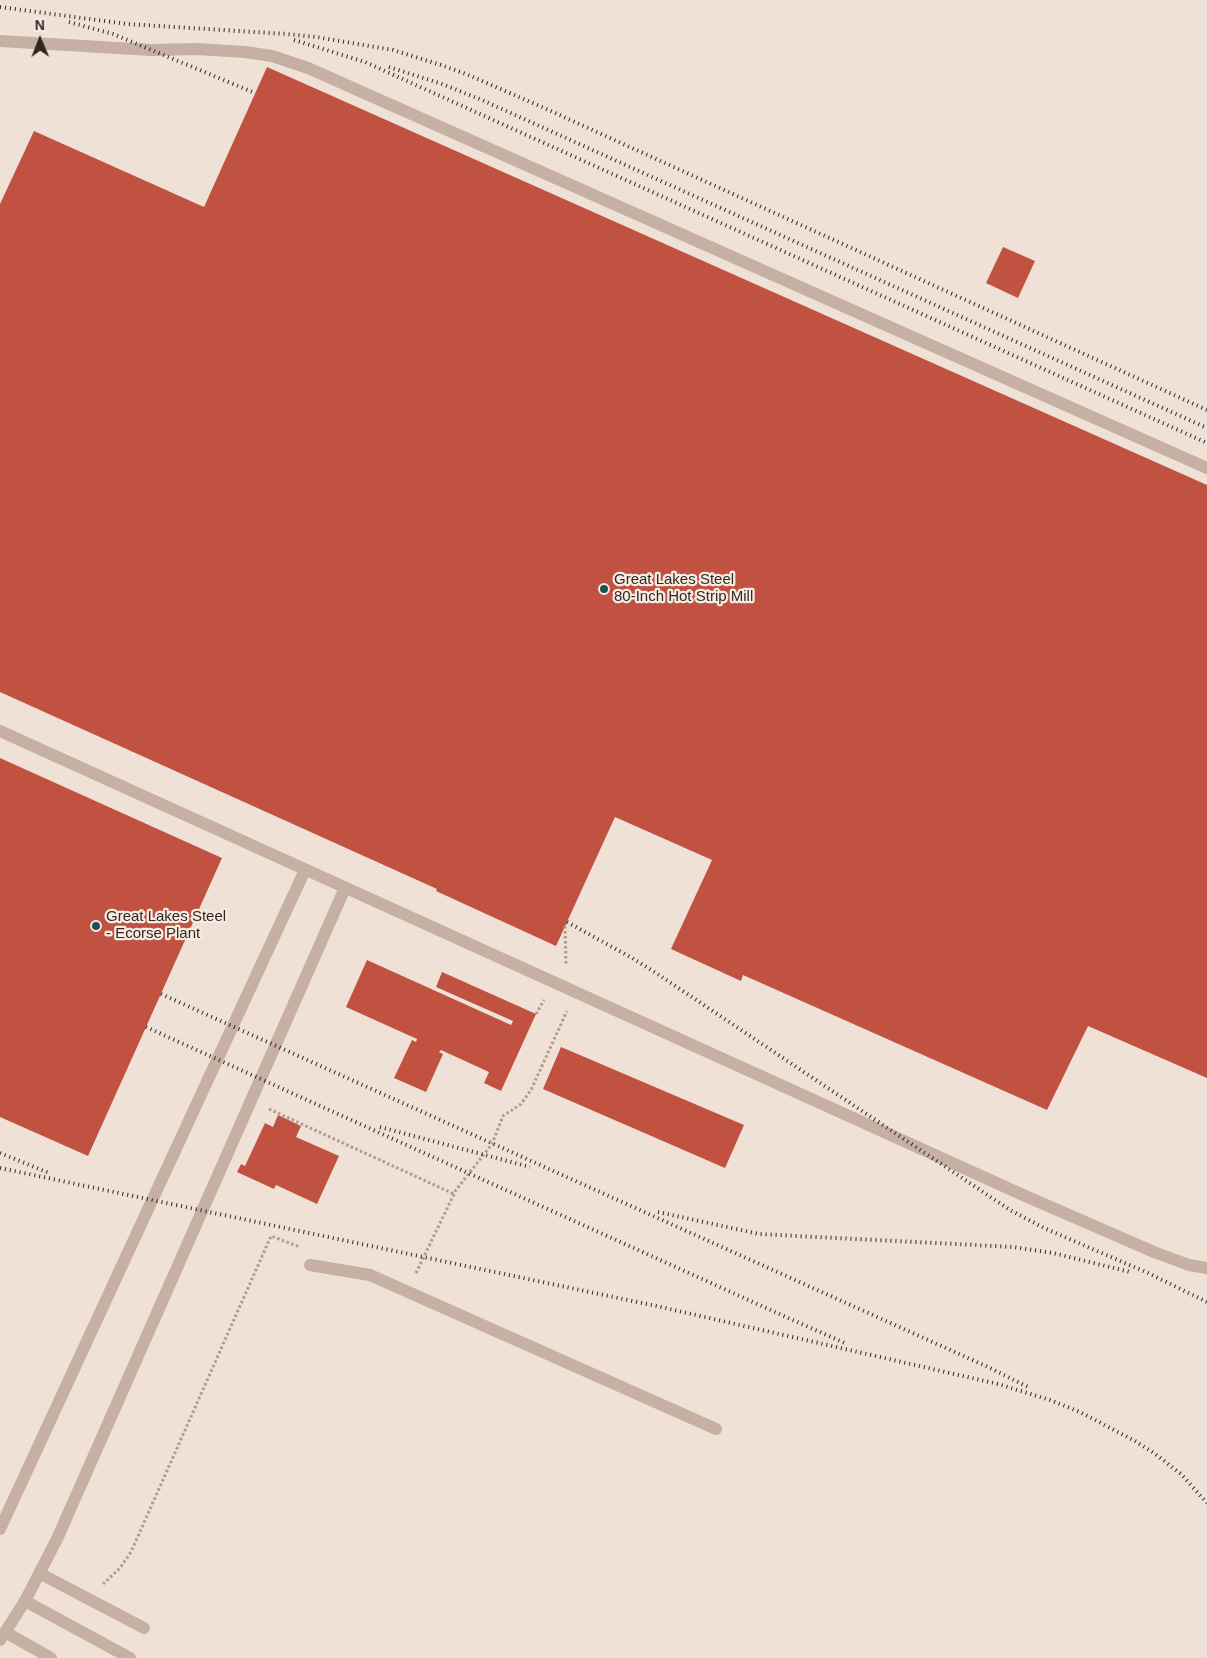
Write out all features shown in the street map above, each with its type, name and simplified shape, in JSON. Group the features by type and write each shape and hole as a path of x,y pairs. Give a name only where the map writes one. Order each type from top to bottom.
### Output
{"lane":[{"path":"0,42 151,50 197,49 245,52 272,56 308,68 1207,468"},
{"path":"0,731 1023,1195 1154,1252 1188,1265 1207,1268"},
{"path":"0,1529 306,870"},
{"path":"51,1658 3,1636 25,1600 57,1539 345,888"},
{"path":"310,1265 370,1275 716,1429"},
{"path":"39,1573 144,1628"},
{"path":"25,1600 130,1658"}],"path":[{"path":"413,1278 454,1194 492,1144 503,1116 521,1104 531,1090 567,1012 566,926"},
{"path":"264,1116 268,1108 454,1194"},
{"path":"88,1598 120,1568 131,1552 271,1236 302,1247"}],"building":[{"name":"Great Lakes Steel 80-Inch Hot Strip Mill","path":"267,67 1207,485 1207,1078 1088,1026 1047,1110 743,975 741,981 671,949 712,860 615,817 556,946 436,891 437,889 0,692 0,204 34,131 204,207"},
{"path":"1003,247 1035,261 1018,298 986,283"},
{"name":"Great Lakes Steel - Ecorse Plant","path":"0,758 222,858 88,1156 0,1117"},
{"path":"367,960 511,1025 513,1021 436,987 442,972 536,1014 501,1091 484,1083 489,1072 441,1050 439,1052 443,1054 426,1092 394,1078 412,1040 416,1042 417,1039 346,1007"},
{"path":"561,1047 744,1125 725,1168 543,1089"},
{"path":"278,1115 301,1126 296,1137 339,1156 317,1204 276,1185 274,1189 237,1172 241,1164 245,1166 265,1123 273,1127"}],"railway":[{"path":"0,7 127,24 316,37 393,50 441,65 542,107 1207,410"},
{"path":"69,22 113,34 255,93"},
{"path":"294,40 365,62 1207,443"},
{"path":"389,67 442,84 482,100 1207,428"},
{"path":"567,922 656,973 1010,1210 1044,1228 1148,1273 1207,1302"},
{"path":"161,994 988,1367 1030,1388"},
{"path":"146,1027 847,1344"},
{"path":"380,1127 530,1167"},
{"path":"0,1153 49,1173"},
{"path":"0,1168 661,1307 998,1384 1050,1400 1080,1412 1135,1441 1181,1474 1207,1503"},
{"path":"658,1212 759,1234 1013,1247 1053,1253 1130,1272"}],"place":[{"name":"Great Lakes Steel 80-Inch Hot Strip Mill","path":"604,589"},
{"name":"Great Lakes Steel - Ecorse Plant","path":"96,926"}]}
